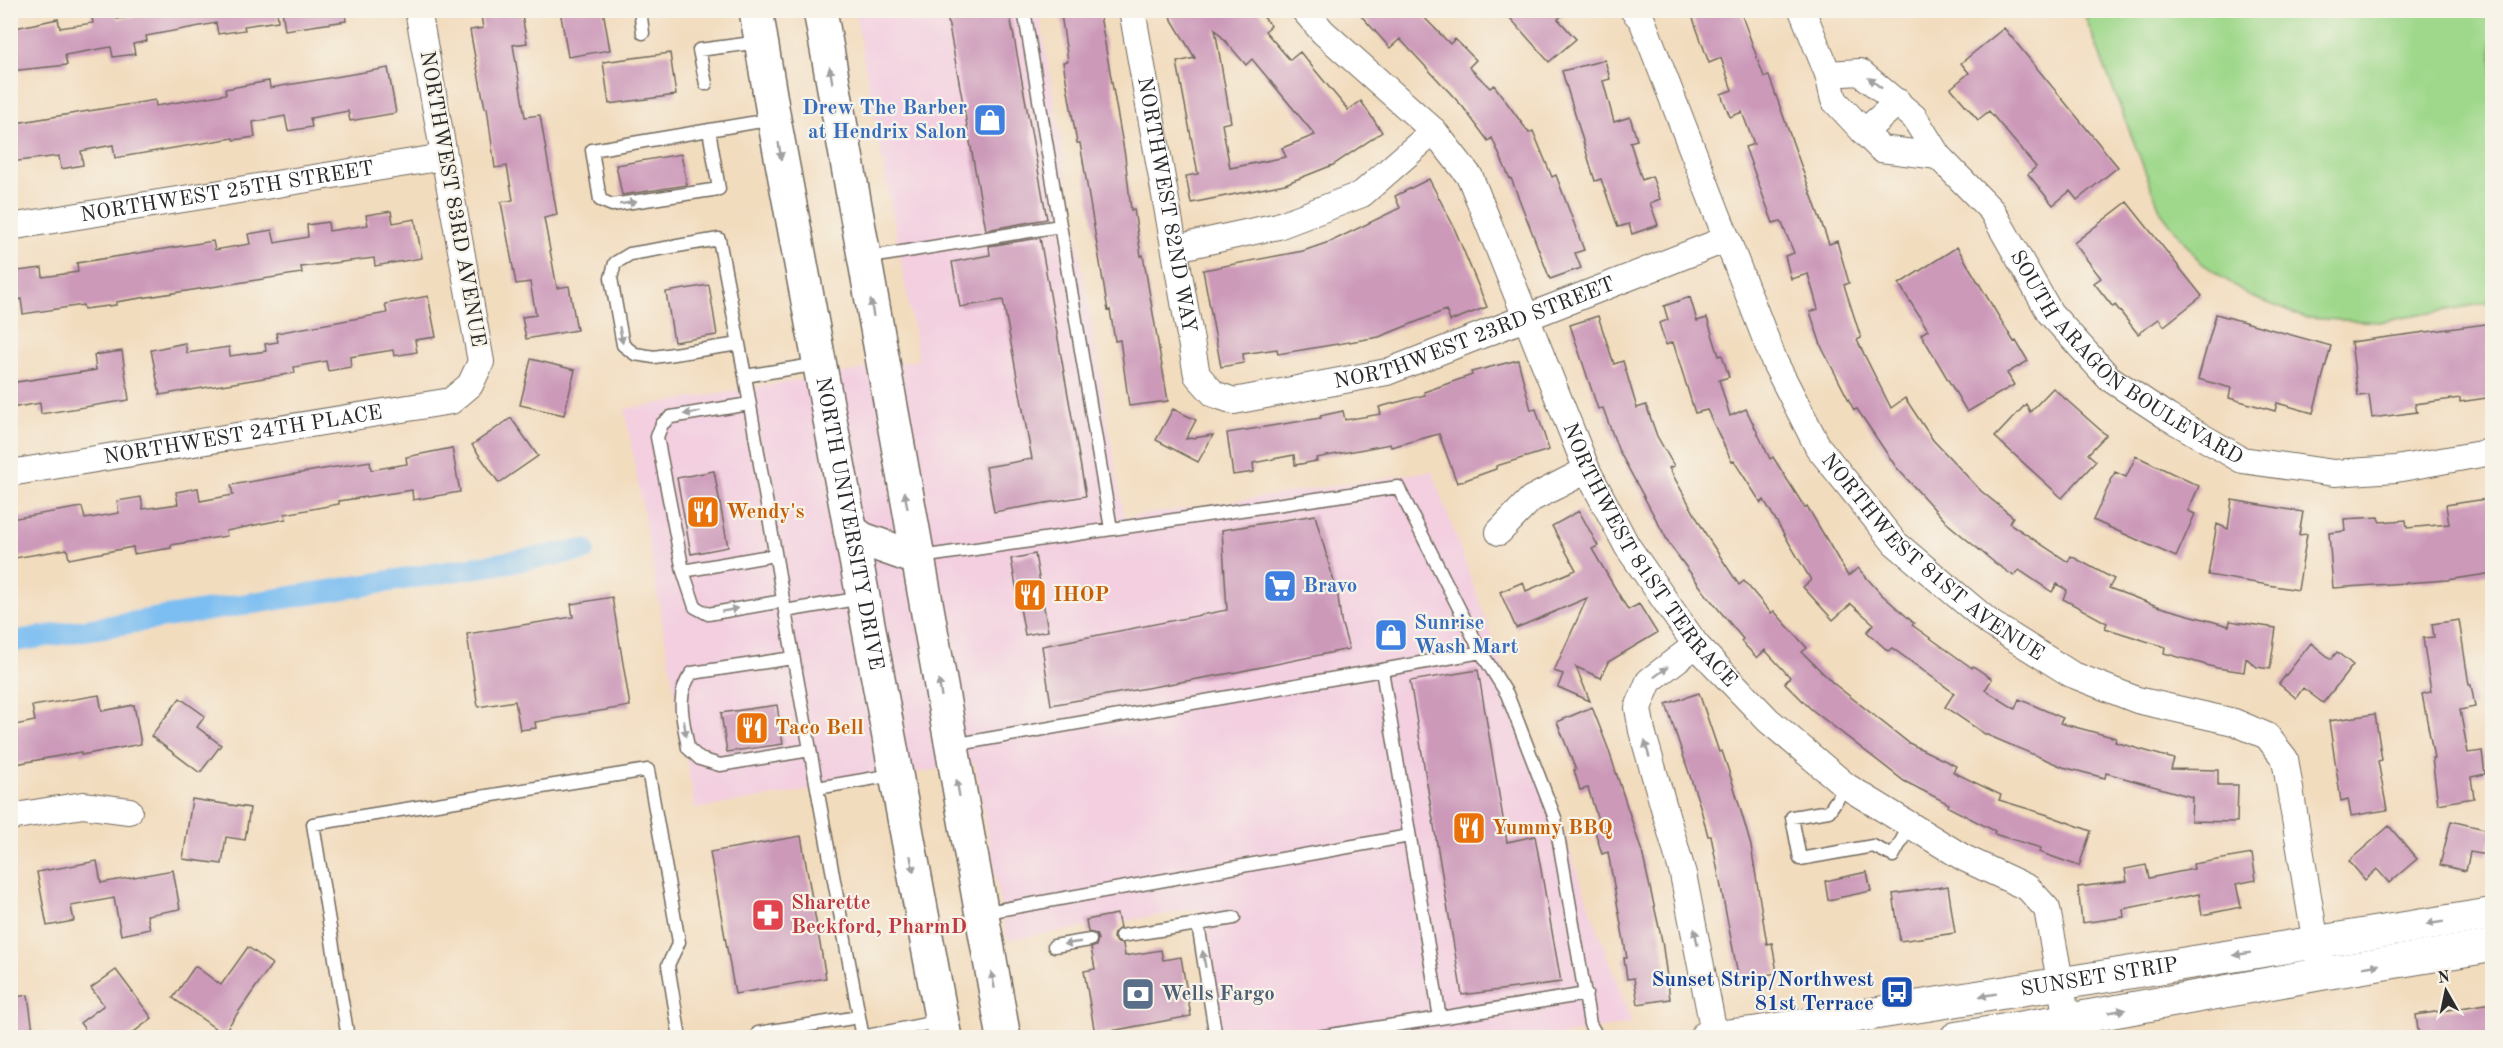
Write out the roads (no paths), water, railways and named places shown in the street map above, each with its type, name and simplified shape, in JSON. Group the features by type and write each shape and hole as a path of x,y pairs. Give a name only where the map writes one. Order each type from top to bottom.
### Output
{"main road":[{"path":"820,10 916,558 1004,1038"},
{"name":"NORTH UNIVERSITY DRIVE","path":"758,26 894,775 943,1029"},
{"path":"850,530 862,539 916,558"}],"street":[{"name":"NORTHWEST 83RD AVENUE","path":"418,10 481,362 470,385"},
{"name":"NORTHWEST 82ND WAY","path":"1132,10 1197,375 1214,393"},
{"name":"NORTHWEST 81ST TERRACE","path":"1304,10 1323,32 1434,131 1470,177 1587,470 1627,546 1696,645 1768,720 1846,786 1964,858 2028,888 2047,909 2067,1020"},
{"name":"NORTHWEST 81ST AVENUE","path":"1633,10 1642,20 1775,363 1818,447 1895,543 1990,623 2071,674 2137,700 2234,722 2267,736 2285,759 2321,974"},
{"path":"1802,10 1828,74 1834,100 1873,141 1938,156"},
{"name":"SOUTH ARAGON BOULEVARD","path":"1828,74 1860,72 1914,117 1938,156 1992,211 2050,313 2109,378 2168,417 2242,460 2334,473 2396,469 2493,453"},
{"path":"1873,141 1898,102"},
{"path":"1176,248 1278,226 1362,194 1434,131"},
{"name":"NORTHWEST 25TH STREET","path":"10,227 444,157"},
{"name":"NORTHWEST 23RD STREET","path":"1214,393 1234,401 1387,372 1727,239"},
{"name":"NORTHWEST 24TH PLACE","path":"10,473 451,401 470,385"},
{"path":"1499,532 1531,499 1587,470"},
{"path":"1696,645 1648,681 1638,708 1642,731 1683,874 1712,1037"},
{"path":"10,817 83,805 129,811"},
{"name":"SUNSET STRIP","path":"1712,1037 1753,1033 2493,914"},
{"name":"SUNSET STRIP","path":"1956,1038 2493,946"},
{"path":"1944,1002 1950,1038"}],"lane":[{"path":"640,10 643,33"},
{"path":"1024,10 1111,529"},
{"path":"706,84 699,50 758,26"},
{"path":"709,130 719,189 612,206 600,200 592,150 709,130 774,119"},
{"path":"863,258 1060,226"},
{"path":"738,344 654,357 635,354 623,345 611,278 615,263 630,254 719,239 745,376 793,658 862,1037 943,1029"},
{"path":"745,376 819,364"},
{"path":"749,404 671,417 662,424 657,437 683,571 695,607 708,614 862,598"},
{"path":"916,558 1398,487 1481,652 1507,694 1555,818 1590,1024 1598,1038"},
{"path":"683,571 775,555"},
{"path":"950,745 1481,652"},
{"path":"793,658 692,673 684,682 680,699 688,748 700,759 720,765 810,750"},
{"path":"1382,670 1440,1018"},
{"path":"348,1038 313,824 648,770 679,942 668,965 680,1038"},
{"path":"817,788 894,775"},
{"path":"1846,786 1829,811 1792,817 1800,859 1873,846 1893,856 1910,825"},
{"path":"981,913 1409,836"},
{"path":"1121,936 1234,918"},
{"path":"1198,924 1216,1038"},
{"path":"1054,946 1090,940"},
{"path":"1311,1038 1352,1035 1586,994"},
{"path":"759,1038 758,1033 859,1017"}],"waterway":[{"path":"10,642 584,550"}],"place":[{"name":"Drew The Barber at Hendrix Salon","path":"990,120"},
{"name":"Wendy's","path":"703,512"},
{"name":"Bravo","path":"1280,586"},
{"name":"IHOP","path":"1030,595"},
{"name":"Sunrise Wash Mart","path":"1391,635"},
{"name":"Taco Bell","path":"752,728"},
{"name":"Yummy BBQ","path":"1469,828"},
{"name":"Sharette Beckford, PharmD","path":"768,915"},
{"name":"Sunset Strip/Northwest 81st Terrace","path":"1897,992"},
{"name":"Wells Fargo","path":"1138,994"}]}
